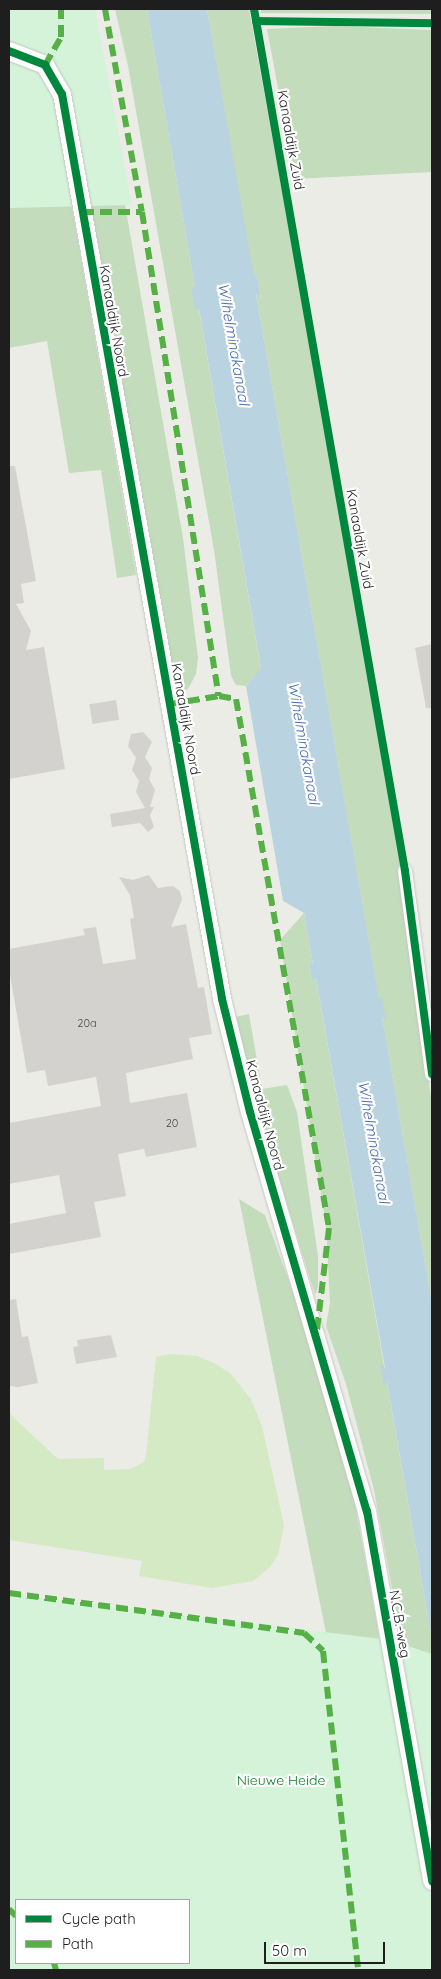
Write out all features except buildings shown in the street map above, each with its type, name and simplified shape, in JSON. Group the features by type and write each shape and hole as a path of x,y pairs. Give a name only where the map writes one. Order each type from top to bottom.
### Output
{"street":[{"name":"Kanaaldijk Noord","path":"9,51 45,65 62,94 222,998 250,1112 328,1374"},
{"path":"405,871 432,1074"},
{"name":"N.C.B.-weg","path":"328,1374 366,1511 432,1881"}],"green space":[{"path":"9,9 95,9 132,205 9,208"},
{"path":"91,9 183,538 198,658 196,674 188,689 181,691 173,687 63,68"},
{"path":"115,9 147,9 261,669 246,686 236,685 231,676 214,550 128,66"},
{"path":"207,9 249,9 388,775 432,1105 432,1303 256,294 261,298 256,272 253,276"},
{"path":"261,9 432,9 432,14 261,13"},
{"path":"335,26 432,30 432,172 295,179 267,29"},
{"path":"9,60 52,93 136,575 117,578 101,470 69,473 47,341 9,348"},
{"path":"304,913 313,965 309,960 312,982 316,978 432,1639 432,1805 374,1490 346,1384 326,1326 330,1303 326,1225 280,940"},
{"path":"249,1014 262,1089 287,1085 297,1112 318,1256 318,1287 315,1295 254,1096 235,1017"},
{"path":"239,1199 265,1215 317,1359 346,1455 432,1928 432,1970 341,1708"},
{"path":"171,1354 197,1356 216,1364 230,1373 251,1399 262,1426 284,1525 278,1555 269,1568 253,1581 212,1588 139,1576 142,1561 9,1540 9,1413 58,1459 104,1458 104,1470 130,1469 144,1462 146,1455 156,1357"},
{"name":"Nieuwe Heide","path":"9,1594 390,1640 432,1654 432,1970 9,1970"}],"water":[{"name":"Wilhelminakanaal","path":"147,9 207,9 254,276 256,271 261,298 256,294 379,998 382,998 386,1021 382,1016 432,1303 432,1639 387,1382 384,1386 380,1364 385,1368 316,978 312,982 309,960 313,965 304,913 283,901 246,686 261,668 199,309 195,309 191,287 195,287"}],"marked path":[{"path":"45,65 61,37 61,9"},
{"path":"105,9 142,212 219,696 236,699 329,1228 317,1330"},
{"path":"82,212 142,212"},
{"path":"170,704 219,696"},
{"path":"9,1593 304,1633 323,1651 358,1970"},
{"path":"9,1909 15,1915"},
{"path":"54,1964 56,1970"}],"cycle path":[{"name":"Kanaaldijk Zuid","path":"254,9 405,871 432,1074"},
{"path":"256,21 432,23"},
{"path":"9,51 45,65 62,94 222,999 250,1112 367,1511 432,1881"}]}
